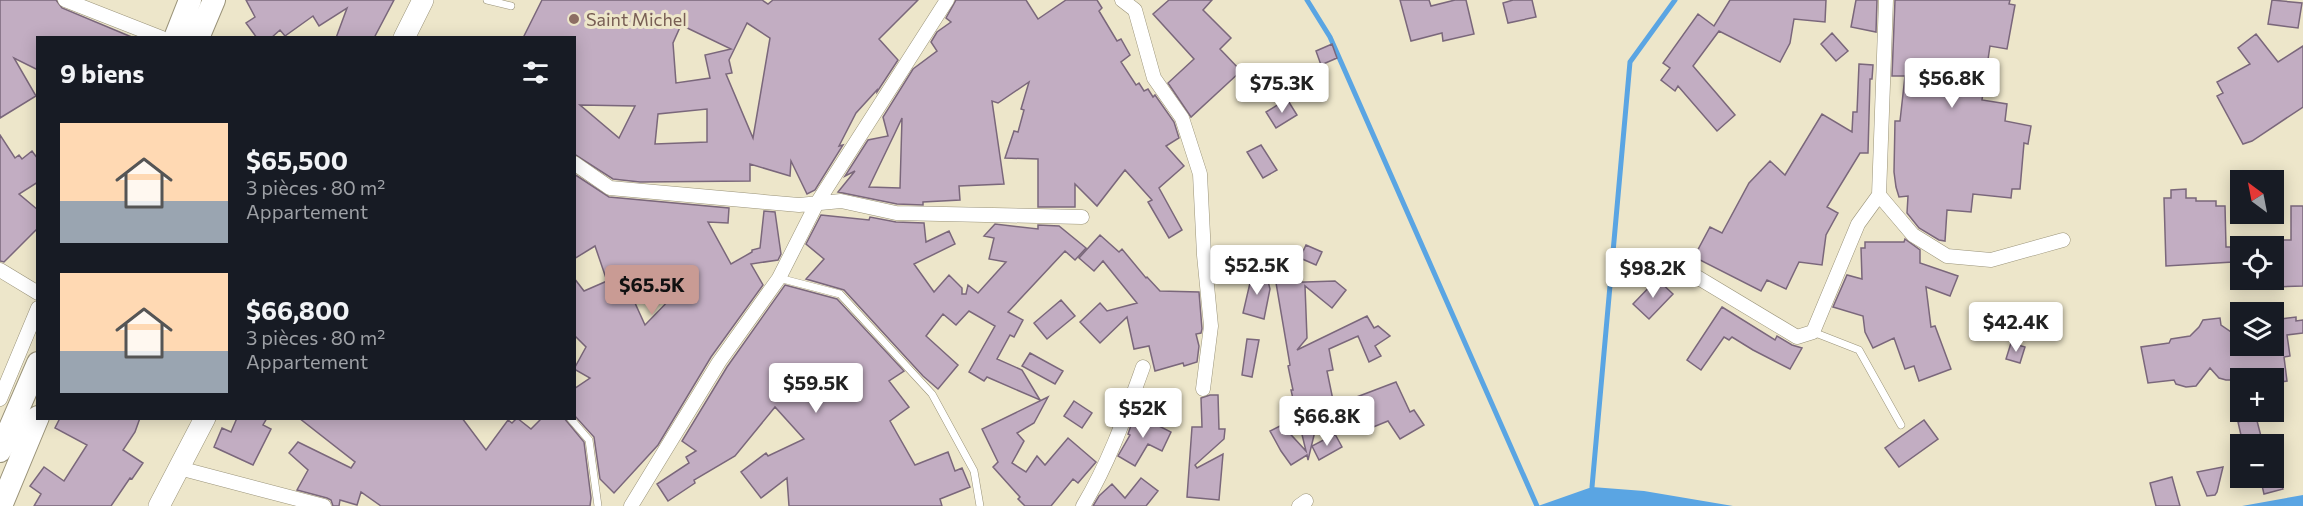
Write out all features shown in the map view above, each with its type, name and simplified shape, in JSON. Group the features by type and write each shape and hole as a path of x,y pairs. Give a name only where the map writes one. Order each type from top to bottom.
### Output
{"highway":[{"path":"176,36 190,0"},
{"path":"199,36 213,0"},
{"path":"0,451 36,368"},
{"path":"1,506 37,420"}],"main road":[{"path":"405,36 423,0"},
{"path":"159,506 205,420"}],"street":[{"path":"65,0 157,36"},
{"path":"631,506 719,362 779,278 817,203 947,0"},
{"path":"1122,0 1135,10 1154,78 1182,118 1200,174 1210,326 1203,390"},
{"path":"1687,271 1797,337 1813,332 1858,224 1879,195 1886,0"},
{"path":"576,164 610,189 799,205 841,201 896,213 1082,217"},
{"path":"1879,195 1913,235 1947,256 1991,260 2063,240"},
{"path":"0,270 36,292"},
{"path":"0,399 36,313"},
{"path":"1083,506 1094,488 1124,420 1143,367"},
{"path":"179,468 324,506"}],"lane":[{"path":"487,0 511,6"},
{"path":"779,278 840,294 932,394 974,471 980,506"},
{"path":"1813,332 1859,350 1901,425"},
{"path":"572,420 589,440 598,506"}],"water":[{"path":"1592,487 1644,491 1733,506 1538,506"},
{"path":"2303,495 2303,506 2242,506"}],"building":[{"path":"0,0 56,0 62,8 129,36 36,36 36,69 14,58 36,96 0,118"},
{"path":"246,0 394,0 375,36 337,36 347,8 319,26 313,16 285,36 280,30 273,36 256,36 246,23 255,17"},
{"path":"542,0 762,0 768,4 773,0 918,0 879,39 898,60 877,92 877,90 856,113 839,146 843,145 815,190 807,194 791,161 790,176 750,164 750,181 640,182 613,179 576,155 576,36 524,36","holes":["747,23 770,38 753,138 726,74 732,73 729,60","681,25 731,49 705,55 710,78 676,83 673,43","580,105 635,106 619,138","707,109 707,142 655,144 658,114"]},
{"path":"956,0 1026,0 1038,19 1066,0 1097,0 1102,8 1099,11 1117,41 1121,39 1130,55 1121,62 1136,85 1139,83 1144,91 1148,89 1153,97 1155,95 1174,122 1179,138 1166,146 1184,166 1159,188 1182,230 1169,238 1148,202 1152,200 1125,170 1097,206 1075,184 1075,207 1038,207 1038,159 1005,158 1014,131 1018,132 1024,110 1021,109 1029,82 998,103 992,101 1004,184 959,186 960,200 923,202 923,205 897,204 838,192 855,171 845,176 868,140 888,136 883,117 913,69 937,51 931,42 937,32 951,22 946,18","holes":["902,118 900,188 869,187"]},
{"path":"1169,0 1212,0 1203,10 1231,38 1220,49 1241,71 1191,117 1168,83 1194,59 1153,14"},
{"path":"1400,0 1429,0 1431,6 1455,0 1466,0 1474,34 1443,41 1442,33 1411,41"},
{"path":"1513,0 1532,0 1536,17 1508,23 1503,3"},
{"path":"1730,0 1826,0 1825,22 1794,19 1790,43 1780,62 1719,31 1693,66 1735,115 1717,131 1678,86 1675,91 1661,80 1670,68 1663,63 1698,14 1714,26"},
{"path":"1856,0 1877,0 1876,32 1851,27"},
{"path":"1895,0 2010,0 2009,4 2015,5 2007,49 1990,46 1982,100 2007,104 2005,121 2031,126 2028,144 2024,143 2020,189 2012,189 2011,198 1973,194 1971,212 1947,210 1945,241 1919,228 1907,213 1908,196 1899,197 1896,187 1895,121 1900,121 1905,76 1892,76"},
{"path":"2272,0 2302,3 2298,28 2268,24"},
{"path":"1832,33 1848,51 1836,61 1821,44"},
{"path":"2256,34 2278,62 2303,46 2303,107 2252,141 2243,144 2217,96 2223,93 2217,82 2250,64 2238,48"},
{"path":"1332,44 1337,58 1321,65 1316,51"},
{"path":"1859,64 1873,65 1872,79 1870,79 1868,153 1860,153 1827,207 1838,213 1826,235 1822,265 1799,262 1786,289 1767,280 1761,291 1694,257 1710,227 1722,233 1749,183 1770,161 1785,175 1822,114 1852,132 1853,112 1857,112"},
{"path":"1287,99 1297,115 1276,128 1266,112"},
{"path":"0,135 15,158 19,155 22,159 32,151 36,156 36,183 19,194 36,208 36,230 4,262 0,261"},
{"path":"1261,145 1277,170 1263,178 1247,152"},
{"path":"576,175 609,197 729,208 728,223 708,222 731,264 752,250 760,248 764,211 775,212 781,254 778,260 751,264 763,285 711,357 658,445 614,493 600,479 594,437 576,417 576,388 590,378 576,370 576,365 586,347 576,337 576,281 584,291 607,281 595,246 576,258","holes":["665,275 676,293 645,325 630,292"]},
{"path":"2186,189 2186,198 2196,198 2196,201 2216,201 2216,206 2225,206 2226,247 2230,247 2230,262 2166,266 2164,198 2171,198 2171,190"},
{"path":"2291,206 2303,206 2303,286 2284,287 2284,240 2291,240"},
{"path":"821,215 869,220 870,217 896,222 924,223 926,242 949,231 955,244 914,264 934,292 949,275 962,288 962,294 966,294 968,285 978,293 1006,262 989,259 994,238 984,236 995,224 1038,229 1038,225 1059,226 1086,248 1075,260 1065,251 1008,312 1023,320 1014,337 1010,335 997,359 1022,370 1040,400 987,377 984,381 969,372 995,326 969,311 956,325 943,314 926,336 958,365 938,389 923,376 844,290 806,279 824,259 806,244"},
{"path":"1100,235 1119,252 1122,249 1160,291 1199,292 1202,329 1201,333 1196,334 1199,346 1197,362 1184,366 1183,363 1155,371 1149,346 1134,349 1127,317 1100,343 1080,322 1100,303 1107,311 1137,303 1103,261 1094,271 1079,258"},
{"path":"1905,239 1920,250 1920,263 1958,276 1950,296 1926,287 1931,327 1935,326 1951,369 1919,381 1914,366 1905,369 1894,338 1873,348 1865,332 1863,316 1833,307 1847,275 1862,279 1861,248 1865,248 1865,242 1904,242"},
{"path":"1306,245 1322,252 1316,265 1300,258"},
{"path":"1260,271 1266,282 1268,281 1270,289 1264,319 1243,313 1250,283 1247,278"},
{"path":"1657,279 1673,294 1649,319 1633,304"},
{"path":"1335,281 1346,290 1332,308 1305,286 1307,338 1297,350 1367,316 1374,328 1378,326 1390,336 1375,346 1381,356 1369,362 1358,336 1329,349 1333,370 1327,371 1333,400 1295,408 1276,283"},
{"path":"785,285 837,299 904,371 889,381 909,407 890,421 915,465 948,452 955,471 962,468 970,487 940,499 942,506 789,506 787,478 761,498 741,472 766,453 768,456 804,439 775,407 735,456 694,480 695,483 668,501 657,484 689,463 686,457 696,451 682,441 727,367"},
{"path":"1061,300 1075,316 1047,339 1034,323"},
{"path":"1722,307 1775,340 1777,336 1802,348 1790,369 1732,337 1729,340 1724,337 1701,370 1687,360"},
{"path":"2296,317 2296,321 2303,320 2303,333 2287,335 2290,356 2284,357 2287,381 2284,381 2284,368 2230,368 2230,380 2226,380 2219,378 2210,368 2196,386 2186,387 2176,384 2174,380 2148,383 2141,347 2169,343 2171,339 2190,336 2203,320 2220,318 2221,325 2230,331 2230,356 2284,356 2284,319"},
{"path":"1247,339 1259,340 1252,377 1242,375"},
{"path":"2011,343 2025,347 2020,363 2006,359"},
{"path":"1030,353 1063,371 1055,384 1022,366"},
{"path":"1396,382 1410,412 1414,410 1424,425 1400,439 1388,421 1366,430 1354,398"},
{"path":"1218,395 1219,429 1225,429 1224,439 1195,465 1197,468 1223,454 1219,500 1187,497 1192,427 1202,427 1201,398"},
{"path":"1048,397 1034,423 1017,433 1024,441 1012,463 1026,472 1037,456 1045,465 1068,438 1096,462 1078,483 1073,479 1051,506 1025,506 1018,499 1020,497 993,467 998,462 982,429"},
{"path":"1074,401 1092,413 1082,428 1064,416"},
{"path":"1135,414 1171,432 1162,451 1148,444 1135,466 1118,456 1130,435 1128,434"},
{"path":"1298,418 1317,423 1308,460 1307,455 1291,465 1270,431 1282,425 1306,451"},
{"path":"59,420 139,420 135,432 123,450 143,463 111,506 34,506 41,494 30,486 44,467 64,481 87,445 55,428"},
{"path":"236,420 266,420 263,425 271,429 253,465 214,447 222,428 231,432"},
{"path":"302,420 464,420 486,450 508,420 512,423 520,420 531,429 540,420 566,420 584,442 590,506 381,506 361,492 357,505 340,500 339,506 333,506 331,500 327,498 297,490 308,470 289,453 298,442 351,468 355,462"},
{"path":"1924,420 1938,439 1899,467 1885,448"},
{"path":"2238,422 2257,422 2260,434 2241,434"},
{"path":"1335,434 1342,447 1319,460 1312,446"},
{"path":"2223,467 2217,492 2215,495 2207,496 2197,472"},
{"path":"2172,477 2180,506 2156,506 2150,483"},
{"path":"1141,478 1158,491 1146,506 1093,506 1099,496 1112,484 1125,498"},
{"path":"2263,488 2283,488 2283,489 2264,494"}],"waterway":[{"path":"1307,0 1330,37 1537,506"},
{"path":"1592,487 1630,62 1675,0"}],"place":[{"name":"Saint Michel","path":"574,19"}]}
